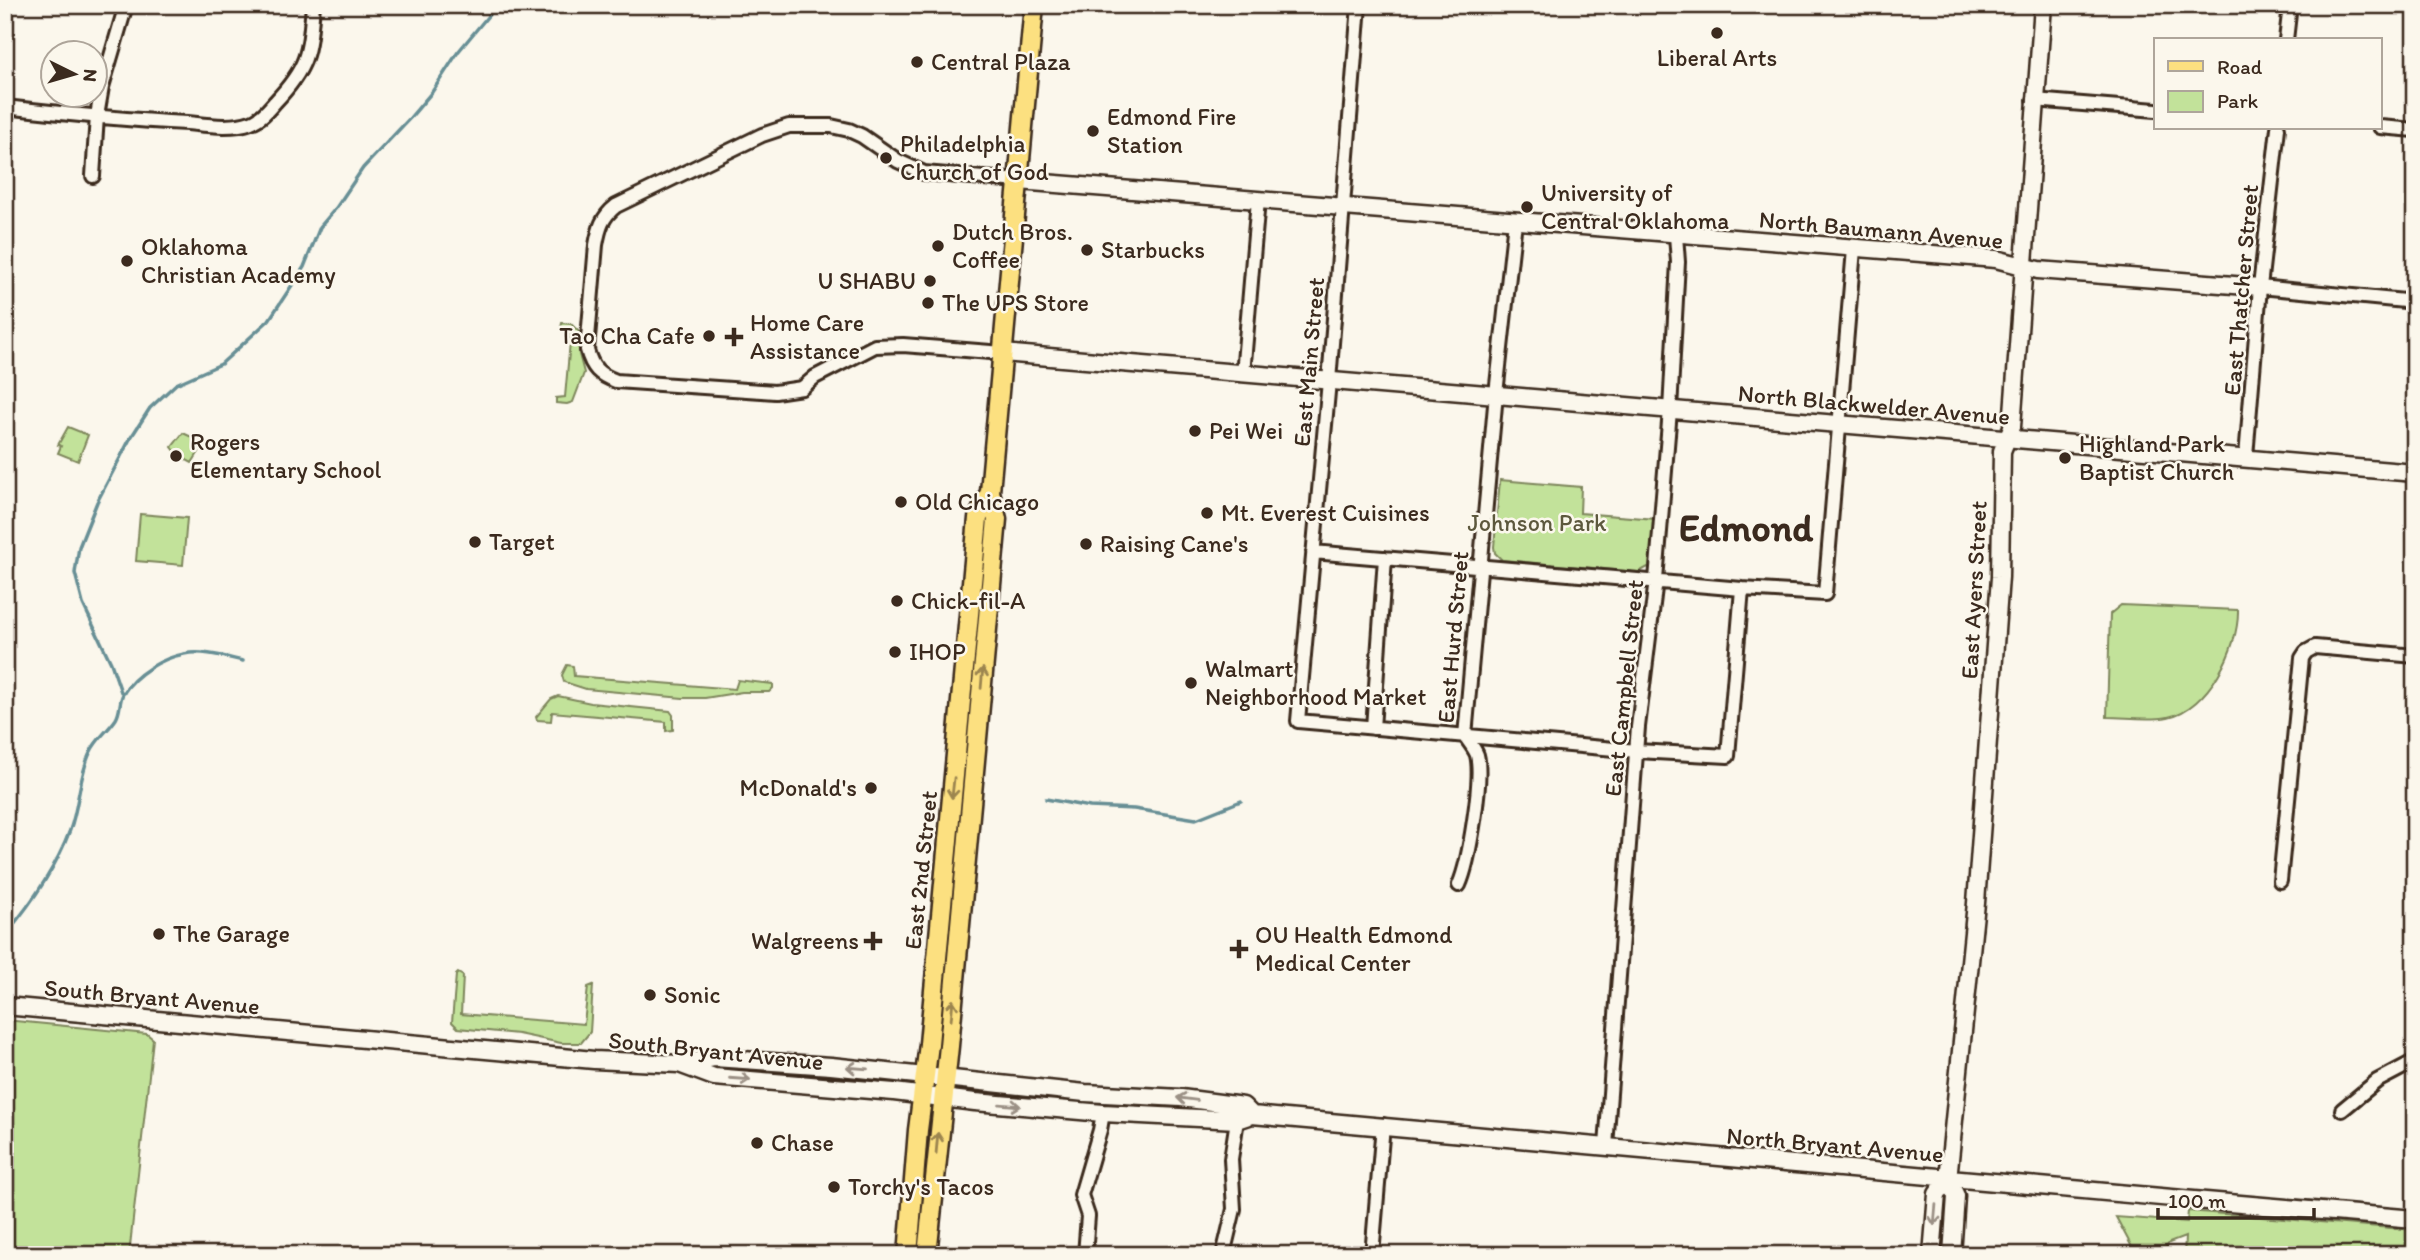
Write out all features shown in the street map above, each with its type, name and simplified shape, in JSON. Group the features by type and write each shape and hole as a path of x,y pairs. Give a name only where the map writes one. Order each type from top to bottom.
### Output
{"main road":[{"name":"East 2nd Street","path":"908,1255 960,731 978,518 990,492 1034,5"},
{"name":"East 2nd Street","path":"927,1255 997,519 990,492"},
{"path":"974,568 980,589 980,620 987,628"},
{"path":"948,841 965,869"}],"street":[{"path":"93,176 102,87 126,5"},
{"path":"5,107 209,125 252,122 265,113 294,82 302,68 308,51 313,5"},
{"name":"East Main Street","path":"1359,5 1298,722 1373,728"},
{"name":"East Ayers Street","path":"1948,1179 1978,877 2000,578 2002,451 2012,427 2043,5"},
{"path":"2286,38 2290,5"},
{"path":"2035,100 2154,110"},
{"path":"1003,353 903,345 875,346 815,377 802,388 775,392 616,381 598,373 591,365 587,350 598,230 607,214 615,206 762,135 789,126 831,126 862,136 898,161 924,173 1019,181"},
{"path":"2382,127 2415,130"},
{"name":"East Thatcher Street","path":"2246,457 2260,288 2278,130"},
{"name":"North Baumann Avenue","path":"1019,181 1996,259 2024,268 2415,302"},
{"path":"1243,374 1258,200"},
{"name":"East Hurd Street","path":"1459,885 1465,870 1474,823 1477,755 1465,737 1496,394 1515,221"},
{"name":"East Campbell Street","path":"1606,1146 1637,751 1657,580 1670,410 1678,262 1676,235"},
{"path":"1313,552 1825,594 1854,249"},
{"name":"North Blackwelder Avenue","path":"1003,353 2415,473"},
{"path":"1385,558 1373,728 1465,737 1728,756 1742,589"},
{"path":"2280,881 2302,658 2315,647 2415,656"},
{"name":"South Bryant Avenue","path":"5,1006 571,1058 679,1064 715,1077 1103,1113 1244,1118"},
{"path":"679,1064 714,1058 738,1059 1243,1106 1244,1118 1231,1159 1234,1209 1223,1255"},
{"path":"2342,1110 2377,1081 2415,1061"},
{"path":"1085,1255 1088,1216 1081,1195 1103,1113"},
{"name":"North Bryant Avenue","path":"1244,1118 1383,1125 1948,1179 2415,1219"},
{"path":"1372,1255 1383,1125"},
{"path":"1932,1255 1937,1194 1948,1179 1956,1196 1952,1255"}],"green space":[{"path":"562,323 571,324 579,332 579,354 584,373 573,402 567,404 556,403 556,398 565,397 571,330 561,328"},
{"path":"68,427 88,435 78,461 58,453 61,446 58,445"},
{"path":"183,433 196,439 202,447 192,463 179,456 172,447"},
{"name":"Johnson Park","path":"1500,480 1581,487 1580,513 1656,519 1650,566 1639,572 1502,560 1495,553 1494,547"},
{"path":"140,514 187,518 183,565 136,561"},
{"path":"2121,605 2238,610 2233,642 2218,675 2208,690 2183,712 2153,719 2107,717 2110,614"},
{"path":"567,665 573,666 574,676 735,689 738,680 773,684 773,688 769,692 742,692 705,698 586,689 564,682 562,675"},
{"path":"558,696 591,703 670,711 673,715 673,730 666,731 666,722 552,712 551,721 537,720 536,717 551,699"},
{"path":"458,973 463,976 461,1014 584,1024 588,987 593,985 590,1032 581,1043 561,1043 518,1034 458,1028 452,1022"},
{"path":"5,1020 147,1034 153,1039 129,1255 5,1255"},
{"path":"2188,1211 2415,1230 2415,1255 2184,1255 2185,1237 2169,1243 2161,1255 2127,1255 2133,1249 2116,1217 2187,1222"}],"waterway":[{"path":"124,693 121,692 111,663 83,604 75,573 79,547 97,502 130,439 150,408 176,384 221,364 269,320 304,267 320,227 363,168 432,92 458,52 497,5"},
{"path":"5,935 58,858 73,821 90,753 95,743 116,719 122,697 134,680 167,659 184,654 206,653 243,661"},
{"path":"1046,799 1090,807 1134,809 1196,819 1241,801"}],"place":[{"name":"Liberal Arts","path":"1717,33"},
{"name":"Central Plaza","path":"917,62"},
{"name":"Edmond Fire Station","path":"1093,131"},
{"name":"Philadelphia Church of God","path":"886,158"},
{"name":"University of Central Oklahoma","path":"1527,207"},
{"name":"Dutch Bros. Coffee","path":"938,246"},
{"name":"Starbucks","path":"1087,250"},
{"name":"Oklahoma Christian Academy","path":"127,261"},
{"name":"U SHABU","path":"930,281"},
{"name":"The UPS Store","path":"928,303"},
{"name":"Tao Cha Cafe","path":"709,336"},
{"name":"Home Care Assistance","path":"734,337"},
{"name":"Pei Wei","path":"1195,431"},
{"name":"Rogers Elementary School","path":"176,456"},
{"name":"Highland Park Baptist Church","path":"2065,458"},
{"name":"Old Chicago","path":"901,502"},
{"name":"Mt. Everest Cuisines","path":"1207,513"},
{"name":"Target","path":"475,542"},
{"name":"Raising Cane's","path":"1086,544"},
{"name":"Chick-fil-A","path":"897,601"},
{"name":"IHOP","path":"895,652"},
{"name":"Walmart Neighborhood Market","path":"1191,683"},
{"name":"McDonald's","path":"871,788"},
{"name":"The Garage","path":"159,934"},
{"name":"Walgreens","path":"873,941"},
{"name":"OU Health Edmond Medical Center","path":"1239,949"},
{"name":"Sonic","path":"650,995"},
{"name":"Chase","path":"757,1143"},
{"name":"Torchy's Tacos","path":"834,1187"}],"district":[{"name":"Edmond","path":"1746,528"}]}
